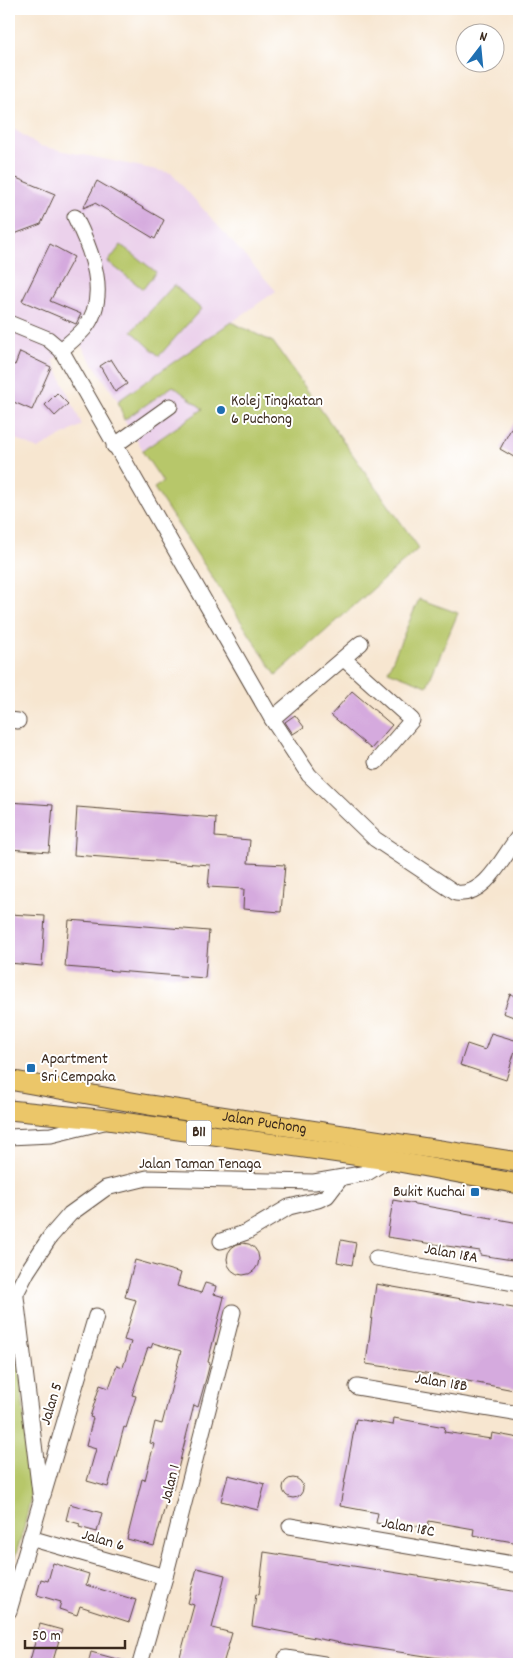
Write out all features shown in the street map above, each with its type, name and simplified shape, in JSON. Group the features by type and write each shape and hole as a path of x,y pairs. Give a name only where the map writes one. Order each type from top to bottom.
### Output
{"main road":[{"name":"Jalan Puchong","path":"9,1080 149,1105 519,1162"},
{"name":"Jalan Puchong","path":"9,1110 108,1120 388,1160 519,1184"}],"street":[{"path":"61,350 85,328 93,313 96,297 96,273 92,255 75,216"},
{"path":"9,323 48,339 61,350 114,446 272,719 309,775 375,840 456,893 464,894 484,884 519,836"},
{"path":"114,446 170,406"},
{"path":"272,719 361,644"},
{"path":"344,659 412,720 376,762"},
{"path":"10,1141 51,1136 108,1120"},
{"name":"Jalan Taman Tenaga","path":"12,1302 27,1272 50,1237 70,1214 106,1188 148,1178 295,1182 340,1179 367,1173 388,1160"},
{"path":"221,1241 247,1232 289,1206 318,1200 327,1196 340,1179"},
{"name":"Jalan 18A","path":"376,1258 519,1284"},
{"name":"Jalan 5","path":"12,1302 20,1339 41,1501"},
{"name":"Jalan 1","path":"140,1664 165,1577 233,1312"},
{"name":"Jalan 5","path":"9,1611 96,1316"},
{"name":"Jalan 5","path":"9,1322 14,1326 20,1339"},
{"name":"Jalan 18B","path":"358,1387 519,1414"},
{"name":"Jalan 18C","path":"290,1526 519,1565"},
{"name":"Jalan 6","path":"30,1538 165,1577"},
{"path":"286,1658 324,1664"}],"shaded area":[{"name":"Kolej Tingkatan 6 Puchong","path":"9,126 40,146 171,173 276,291 232,322 273,342 419,548 276,675 154,488 163,482 124,420 118,401 78,341 53,360 82,425 38,449 9,436"}],"green space":[{"path":"121,245 156,272 143,289 108,262"},
{"path":"174,285 201,309 159,356 132,331"},
{"path":"231,322 273,342 419,548 276,675 154,488 163,482 142,451 203,409 173,386 124,420 118,401"},
{"path":"419,599 458,613 427,686 388,671"},
{"path":"9,1327 21,1381 31,1496 24,1528 9,1576"}],"building":[{"path":"9,175 55,194 41,224 9,236"},
{"path":"97,181 164,220 155,239 95,203 83,208"},
{"path":"50,244 74,257 50,301 81,314 76,324 22,301"},
{"path":"20,352 51,367 32,410 9,400 9,363 15,365"},
{"path":"111,359 127,384 115,392 100,366"},
{"path":"57,393 68,404 55,416 45,405"},
{"path":"519,414 519,460 500,449"},
{"path":"352,691 392,725 371,749 331,715"},
{"path":"295,715 304,727 293,734 285,722"},
{"path":"9,802 53,805 49,852 9,849"},
{"path":"77,807 216,818 215,837 250,840 248,863 285,865 281,912 243,909 244,889 208,887 210,865 74,855"},
{"path":"9,914 45,916 42,966 9,963"},
{"path":"69,920 209,931 205,978 65,967"},
{"path":"510,994 519,997 519,1019 503,1013"},
{"path":"491,1033 518,1041 506,1080 460,1065 467,1044 485,1050"},
{"path":"393,1200 519,1223 519,1261 480,1255 480,1251 387,1237"},
{"path":"341,1240 356,1243 352,1265 337,1262"},
{"path":"243,1243 254,1248 259,1259 254,1270 243,1275 232,1270 227,1259 232,1248"},
{"path":"135,1260 181,1273 177,1286 201,1293 205,1283 216,1286 214,1294 224,1297 208,1362 210,1363 207,1375 198,1407 194,1405 173,1489 170,1489 154,1546 127,1539 142,1479 145,1480 154,1444 150,1443 155,1422 162,1424 181,1351 153,1343 151,1348 148,1347 132,1395 136,1396 126,1428 124,1427 108,1487 87,1481 96,1449 86,1446 93,1418 90,1417 100,1385 109,1388 117,1365 123,1367 131,1342 124,1340 136,1300 125,1297"},
{"path":"376,1284 519,1309 519,1391 415,1371 366,1364"},
{"path":"394,1418 445,1427 444,1432 491,1439 492,1433 519,1438 519,1543 473,1535 474,1529 429,1521 428,1528 398,1523 397,1526 376,1523 378,1513 340,1506 356,1419 393,1425"},
{"path":"228,1475 265,1484 258,1510 221,1501"},
{"path":"293,1478 300,1481 303,1488 300,1495 293,1498 286,1495 283,1488 286,1481"},
{"path":"70,1504 102,1513 97,1532 79,1527 80,1524 66,1520"},
{"path":"264,1552 519,1592 519,1664 486,1664 432,1657 346,1644 252,1626 256,1594 259,1595"},
{"path":"53,1563 89,1574 86,1585 136,1600 129,1622 80,1606 77,1615 59,1609 61,1602 37,1595 41,1579 48,1581"},
{"path":"197,1568 225,1575 212,1628 232,1633 223,1664 194,1664 179,1660 194,1605 188,1603"},
{"path":"40,1624 62,1630 52,1664 29,1664"},
{"path":"91,1652 124,1661 124,1664 88,1664"}],"place":[{"name":"Kolej Tingkatan 6 Puchong","path":"221,410"},
{"name":"Apartment Sri Cempaka","path":"31,1068"},
{"name":"Bukit Kuchai","path":"475,1192"}]}
